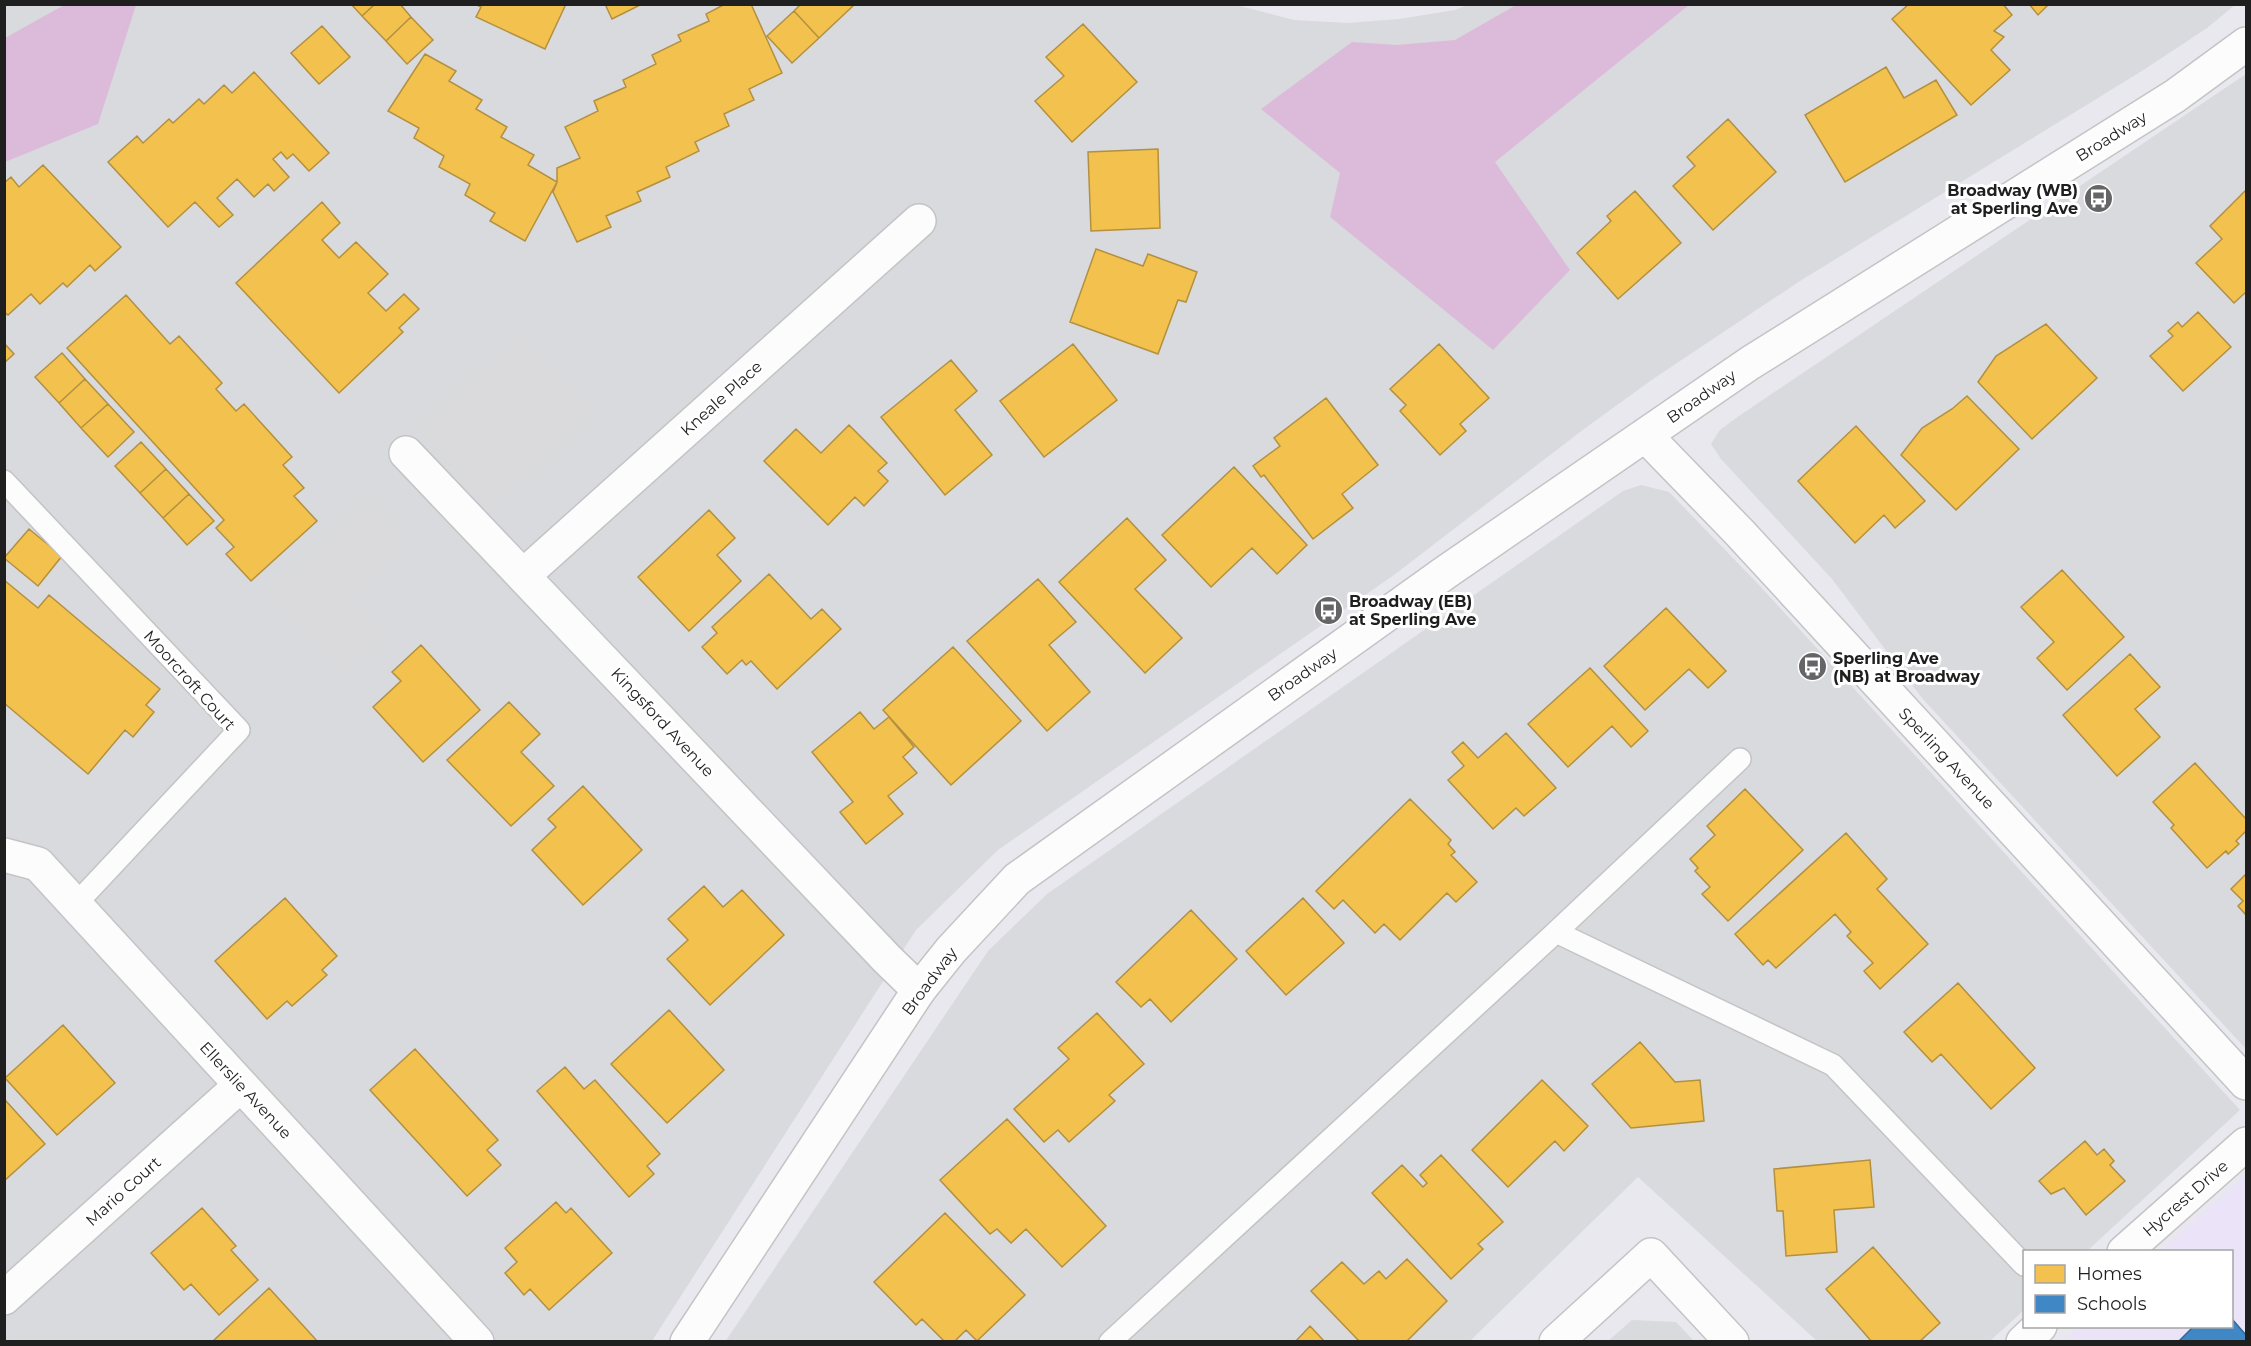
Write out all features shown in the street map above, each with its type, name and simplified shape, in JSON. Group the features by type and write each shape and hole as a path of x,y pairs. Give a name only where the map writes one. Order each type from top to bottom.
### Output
{"street":[{"name":"Broadway","path":"687,1341 919,990 951,950 1017,879 1446,572 1749,363 2175,96 2247,44"},
{"name":"Kneale Place","path":"524,575 919,221"},
{"name":"Sperling Avenue","path":"1645,435 1740,533 2247,1083"},
{"name":"Kingsford Avenue","path":"406,453 919,990"},
{"name":"Ellerslie Avenue","path":"4,855 38,864 477,1341"},
{"name":"Mario Court","path":"4,1298 241,1085"},
{"name":"Hycrest Drive","path":"2125,1250 2247,1143"},
{"path":"1556,1341 1651,1255 1732,1341"},
{"path":"2024,1341 2038,1328"}],"lane":[{"name":"Moorcroft Court","path":"4,482 239,730 75,905"},
{"path":"1110,1341 1556,932 1740,759"},
{"path":"1556,932 1833,1065 2023,1263"}],"shaded area":[{"path":"66,4 136,5 98,124 5,162 5,38"},
{"path":"1232,4 1294,20 1347,23 1399,19 1455,10 1470,4 2235,5 2207,28 2145,69 1800,281 1653,379 1394,575 998,850 916,930 652,1341 5,1342 5,5"},
{"path":"1516,5 1689,5 1495,162 1570,270 1493,350 1330,217 1340,173 1261,109 1352,42 1397,45 1455,40"},
{"path":"2246,74 2246,1049 1922,698 1832,579 1721,459 1711,444 1720,430 1736,418"},
{"path":"518,333 595,416 492,511 415,428"},
{"path":"1641,485 1669,492 1759,585 2240,1110 2088,1250 2023,1250 2023,1311 1990,1341 1817,1341 1638,1177 1470,1341 725,1342 988,951 1047,894 1623,491"},
{"path":"369,496 412,542 351,598 387,637 345,676 266,591"},
{"path":"2246,1174 2246,1341 2062,1342 2078,1328 2233,1328 2233,1250 2162,1250"},
{"path":"1632,1320 1676,1322 1694,1341 1608,1341"}],"building: Homes":[{"path":"351,4 375,4 362,16"},
{"path":"375,4 400,4 411,17 386,41 362,16"},
{"path":"475,4 566,4 545,49 476,17 481,7"},
{"path":"605,4 642,4 612,19"},
{"path":"725,4 751,4 782,73 749,89 754,100 724,114 729,126 695,142 699,151 666,167 670,177 637,192 641,201 606,216 611,227 577,242 553,192 557,182 557,168 580,158 565,127 598,111 594,101 626,87 623,80 656,64 652,55 681,41 678,35 709,21 706,14"},
{"path":"801,4 855,4 819,38 794,11"},
{"path":"1909,4 2003,4 2012,15 1994,31 2004,37 1991,50 2010,70 1971,105 1892,19"},
{"path":"2029,4 2049,4 2038,15"},
{"path":"794,11 819,38 792,63 767,36"},
{"path":"411,17 433,40 407,64 386,41"},
{"path":"1083,24 1137,82 1072,142 1035,101 1064,76 1046,57"},
{"path":"322,26 350,57 319,84 291,53"},
{"path":"425,54 456,71 449,81 482,100 476,109 507,127 501,137 534,155 528,165 557,182 525,241 490,221 495,213 465,195 470,184 439,167 444,156 414,138 419,128 388,111"},
{"path":"1886,67 1904,98 1936,80 1957,115 1845,182 1805,115"},
{"path":"254,72 329,153 309,171 293,154 287,159 281,152 273,159 289,177 274,191 268,184 254,197 237,179 217,198 233,215 219,227 195,202 168,227 108,162 137,136 143,143 169,119 173,123 199,99 204,104 224,85 232,93"},
{"path":"1728,119 1776,172 1713,230 1673,186 1695,166 1687,157"},
{"path":"1158,149 1160,228 1091,231 1088,152"},
{"path":"43,165 121,247 95,271 90,265 67,287 63,283 40,304 31,294 8,315 4,312 4,183 11,177 19,187"},
{"path":"2246,190 2246,292 2234,303 2196,263 2222,239 2210,226"},
{"path":"1635,191 1681,243 1618,299 1577,253 1611,221 1607,216"},
{"path":"322,202 340,223 322,240 339,258 356,242 388,274 368,293 386,311 404,294 419,309 399,328 403,332 339,393 236,283"},
{"path":"1096,249 1143,266 1148,254 1197,272 1186,302 1178,300 1158,354 1070,322"},
{"path":"126,295 170,344 179,336 222,383 216,389 236,411 244,404 292,457 283,465 304,488 294,496 317,521 251,581 226,554 234,547 216,528 224,520 67,348"},
{"path":"2198,312 2231,347 2183,391 2150,356 2173,336 2168,331 2178,322 2182,327"},
{"path":"2046,324 2097,378 2032,439 1978,382 1996,356"},
{"path":"4,343 14,354 4,363"},
{"path":"1073,344 1117,400 1044,457 1000,401"},
{"path":"1439,344 1489,398 1460,424 1466,431 1440,455 1400,411 1406,405 1390,389"},
{"path":"62,353 85,379 59,403 35,377"},
{"path":"951,360 977,391 955,410 992,455 945,495 881,417"},
{"path":"85,379 108,404 81,428 59,403"},
{"path":"1967,396 2019,449 1956,510 1901,455 1922,428 1952,409"},
{"path":"1326,398 1378,465 1342,494 1353,508 1313,539 1264,475 1261,477 1253,466 1280,446 1274,438"},
{"path":"108,404 134,432 108,457 81,428"},
{"path":"849,425 887,463 878,471 888,481 864,506 855,497 828,525 764,461 796,429 821,453"},
{"path":"1856,426 1925,501 1895,528 1884,515 1855,543 1798,481"},
{"path":"141,442 166,469 140,493 115,466"},
{"path":"1234,467 1307,545 1277,574 1252,548 1211,587 1162,535"},
{"path":"166,469 189,494 163,518 140,493"},
{"path":"189,494 214,521 187,545 163,518"},
{"path":"709,510 735,538 717,555 741,581 689,631 638,577"},
{"path":"1127,518 1166,560 1135,589 1182,638 1145,673 1059,582"},
{"path":"29,529 62,556 38,586 4,558"},
{"path":"2062,570 2124,637 2067,690 2037,658 2054,642 2021,607"},
{"path":"769,574 811,619 822,609 841,629 777,689 751,661 746,665 742,660 727,674 702,647 717,633 712,627"},
{"path":"1038,579 1076,622 1049,645 1090,692 1047,731 967,641"},
{"path":"4,580 38,608 49,595 160,689 146,705 154,712 133,737 125,730 88,774 4,703"},
{"path":"1666,608 1726,671 1708,688 1689,669 1645,710 1604,666"},
{"path":"421,645 480,710 423,762 373,707 401,681 392,672"},
{"path":"953,647 1021,721 951,785 883,710"},
{"path":"2130,654 2160,687 2135,709 2160,737 2117,776 2063,715"},
{"path":"1590,668 1648,731 1631,747 1612,726 1568,767 1528,724"},
{"path":"509,702 540,734 521,752 554,786 511,826 447,760"},
{"path":"860,712 874,729 889,717 914,747 903,757 917,773 888,796 903,814 866,844 840,812 853,802 812,752"},
{"path":"1506,733 1556,788 1524,816 1516,808 1493,829 1448,780 1464,766 1452,752 1463,742 1478,758"},
{"path":"2195,763 2246,819 2246,831 2236,841 2239,844 2228,854 2226,851 2207,868 2171,828 2174,825 2153,802"},
{"path":"583,786 642,850 583,905 532,850 556,827 548,819"},
{"path":"1745,789 1803,850 1728,921 1702,894 1710,887 1695,871 1698,868 1690,859 1715,835 1707,826"},
{"path":"1410,799 1451,840 1448,844 1455,852 1451,855 1477,882 1456,902 1447,893 1400,940 1384,924 1375,933 1343,900 1334,909 1316,891"},
{"path":"1846,833 1887,879 1877,889 1928,944 1880,989 1864,971 1873,963 1847,936 1851,932 1835,914 1776,968 1768,960 1763,965 1735,934"},
{"path":"2246,874 2246,915 2238,906 2243,901 2231,889"},
{"path":"704,886 723,907 742,890 784,935 710,1005 667,959 688,940 668,919"},
{"path":"285,898 337,956 322,970 327,975 292,1006 287,1001 267,1019 215,961"},
{"path":"1303,898 1344,943 1286,995 1246,951"},
{"path":"1191,910 1237,959 1171,1022 1150,999 1141,1007 1116,982"},
{"path":"1958,983 2035,1068 1991,1109 1941,1054 1932,1062 1904,1032"},
{"path":"669,1010 724,1070 667,1123 611,1064"},
{"path":"1097,1013 1144,1064 1109,1095 1115,1101 1069,1142 1058,1130 1044,1142 1014,1109 1069,1059 1058,1048"},
{"path":"63,1025 115,1083 57,1135 5,1078"},
{"path":"1640,1042 1675,1082 1700,1080 1704,1121 1631,1128 1592,1084"},
{"path":"415,1049 498,1140 487,1150 501,1165 467,1196 370,1090"},
{"path":"565,1067 584,1089 595,1080 660,1154 647,1166 654,1174 629,1197 537,1091"},
{"path":"1542,1080 1588,1126 1564,1151 1555,1141 1508,1187 1472,1150"},
{"path":"6,1101 45,1144 4,1181 4,1102"},
{"path":"1007,1119 1106,1226 1062,1267 1026,1229 1011,1243 997,1229 990,1234 940,1180"},
{"path":"2085,1141 2097,1155 2104,1149 2114,1161 2110,1165 2125,1181 2086,1215 2064,1188 2051,1194 2039,1181"},
{"path":"1441,1155 1503,1222 1478,1244 1483,1249 1451,1279 1372,1193 1402,1165 1423,1187 1427,1183 1420,1175"},
{"path":"1870,1160 1874,1207 1834,1210 1837,1252 1786,1256 1783,1211 1777,1211 1774,1169"},
{"path":"556,1202 566,1213 571,1208 612,1253 549,1310 530,1289 524,1295 505,1273 517,1262 505,1248"},
{"path":"202,1208 236,1246 231,1250 258,1280 219,1315 191,1284 184,1290 151,1253"},
{"path":"945,1213 1025,1295 977,1341 966,1330 954,1342 945,1342 922,1319 916,1325 874,1282"},
{"path":"1873,1247 1940,1323 1919,1342 1872,1342 1826,1289"},
{"path":"1407,1259 1447,1301 1406,1342 1360,1342 1311,1291 1342,1262 1364,1284 1379,1271 1386,1279"},
{"path":"269,1288 318,1342 212,1342"},
{"path":"1310,1326 1325,1342 1295,1342"}],"building: Schools":[{"path":"2233,1320 2246,1335 2246,1342 2178,1342 2192,1328 2233,1328"}],"place":[{"name":"Broadway (WB) at Sperling Ave","path":"2099,199"},
{"name":"Broadway (EB) at Sperling Ave","path":"1328,610"},
{"name":"Sperling Ave (NB) at Broadway","path":"1812,667"}]}
